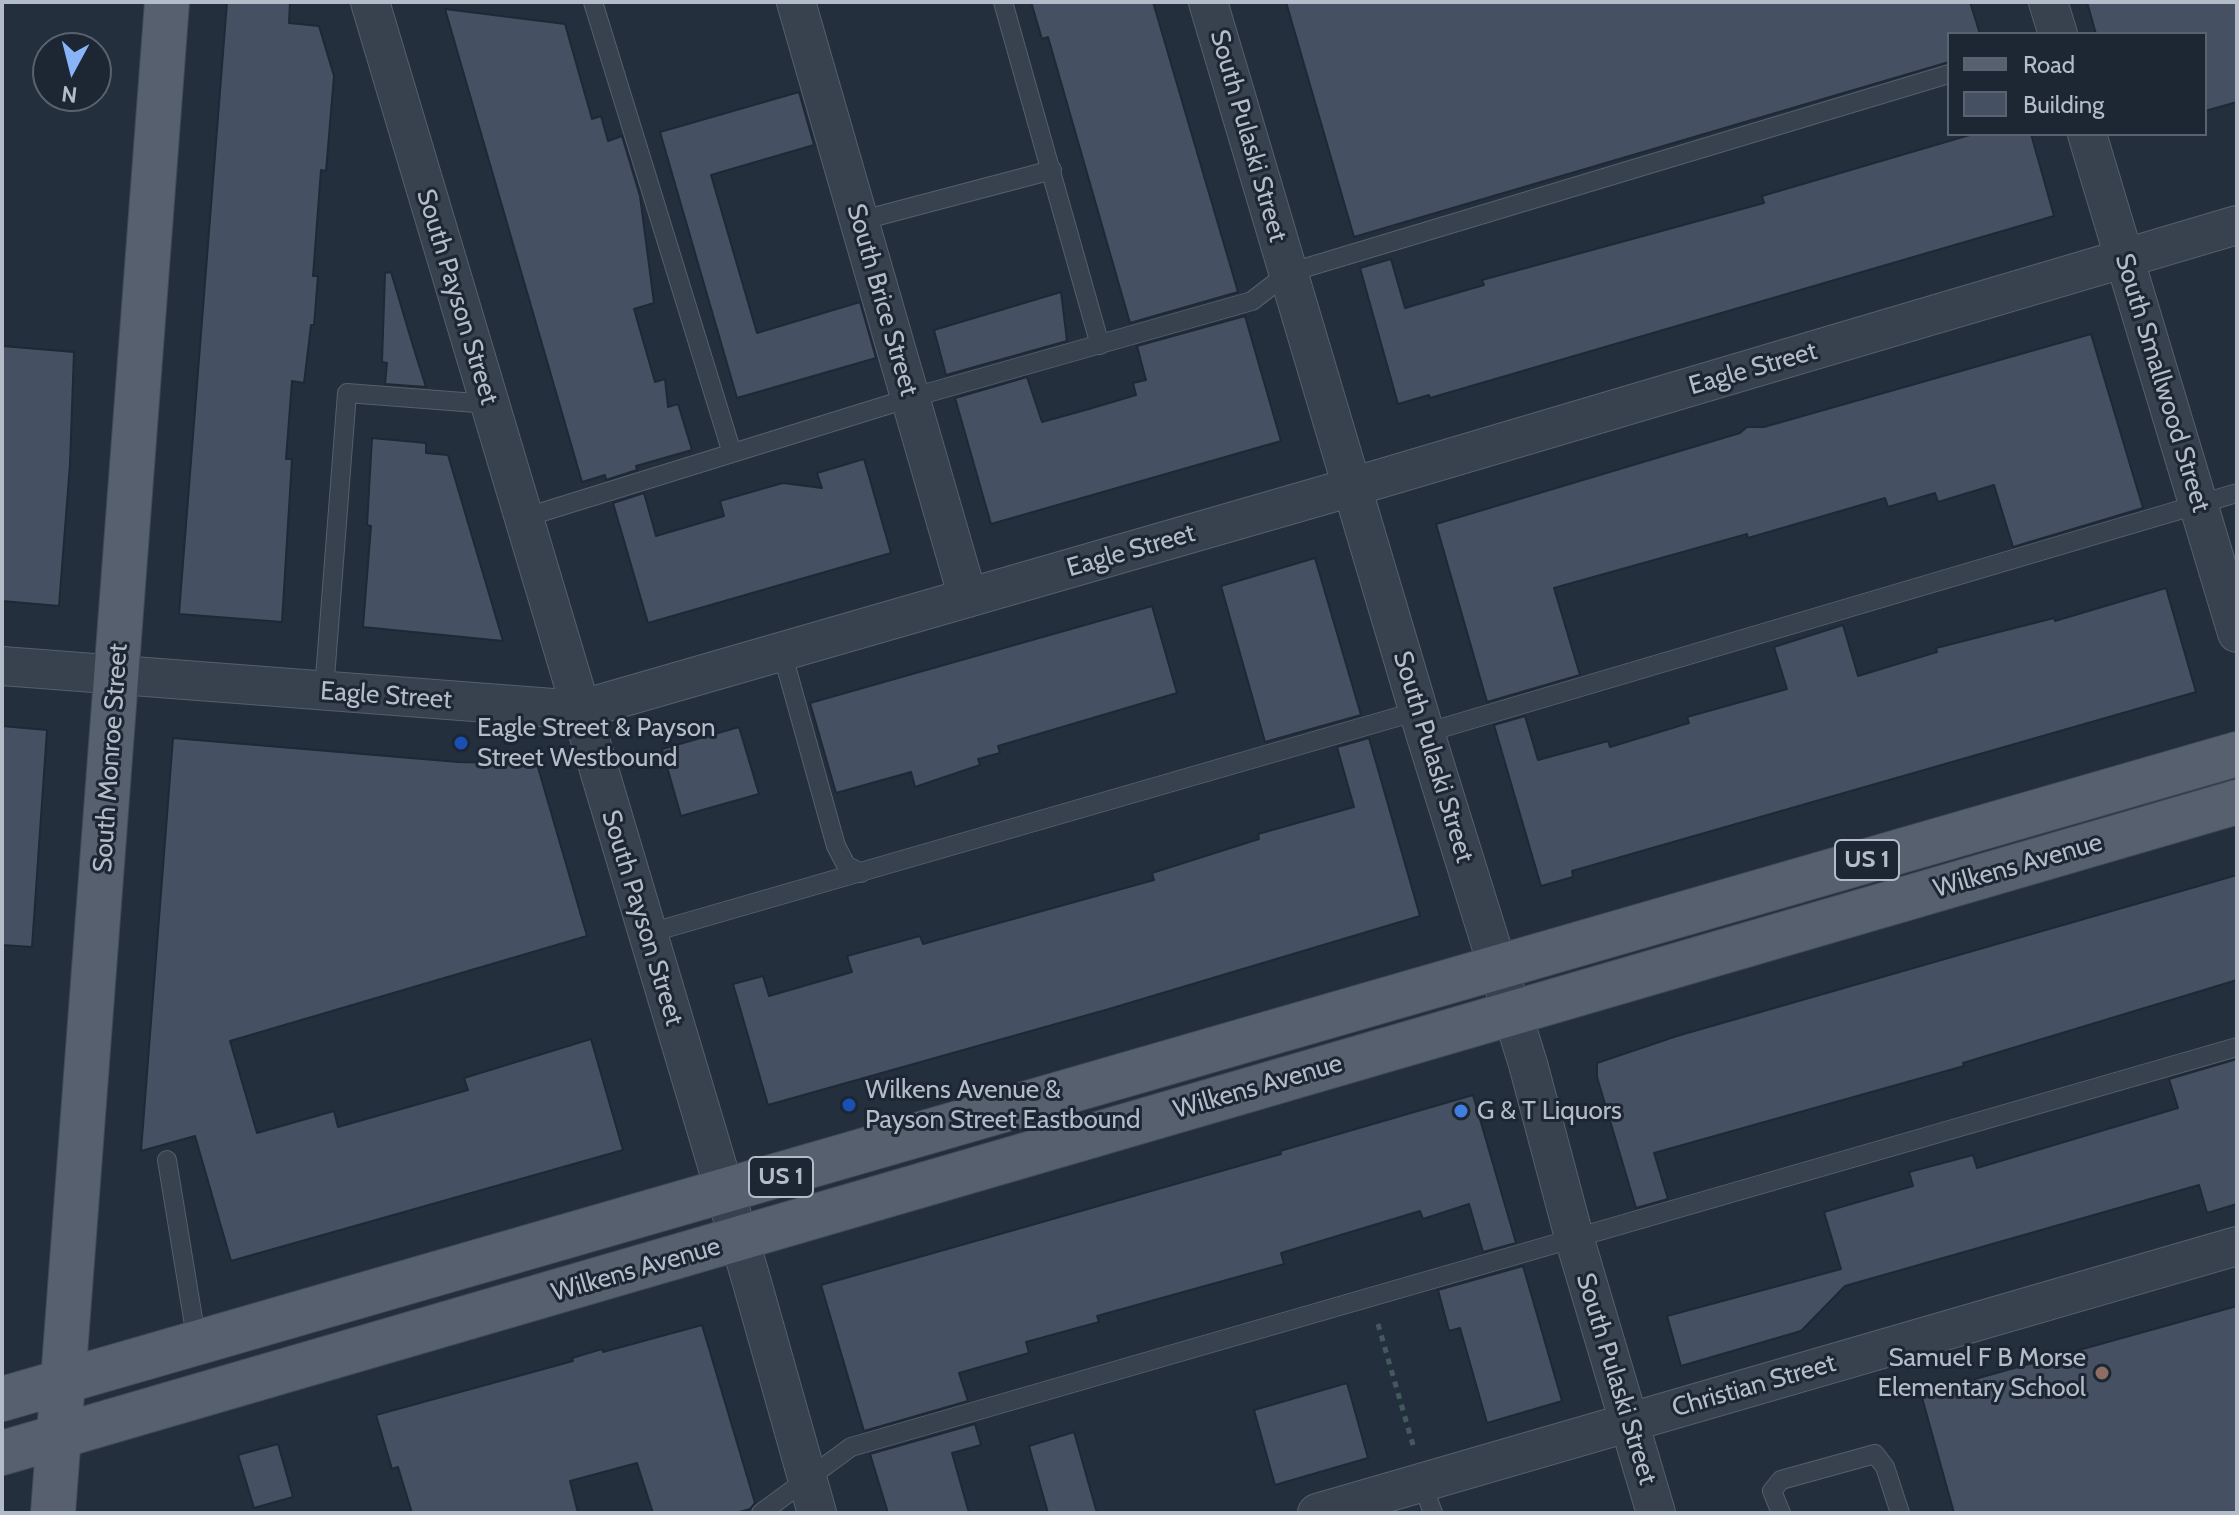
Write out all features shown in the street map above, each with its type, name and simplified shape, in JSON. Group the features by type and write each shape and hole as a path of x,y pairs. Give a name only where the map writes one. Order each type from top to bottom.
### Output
{"main road":[{"name":"South Monroe Street","path":"53,1513 167,2"},
{"name":"Wilkens Avenue","path":"2,1399 2237,754"},
{"name":"Wilkens Avenue","path":"2,1453 2237,802"}],"street":[{"name":"South Payson Street","path":"370,2 739,1240 812,1496"},
{"name":"South Brice Street","path":"796,2 968,598"},
{"name":"South Pulaski Street","path":"1208,2 1512,1013 1574,1237 1656,1513"},
{"path":"2048,2 2057,32"},
{"name":"South Smallwood Street","path":"2088,136 2237,633"},
{"name":"Eagle Street","path":"2,666 579,710 1352,487 2237,225"},
{"name":"Christian Street","path":"1317,1513 2237,1246"}],"lane":[{"path":"593,2 732,453"},
{"path":"1003,2 1100,345"},
{"path":"523,518 910,398 1252,301 1288,273 1947,75"},
{"path":"859,221 1052,170"},
{"path":"324,691 347,393 489,404"},
{"path":"646,934 1422,722 2237,493"},
{"path":"782,652 836,846 846,865 861,873"},
{"path":"761,1513 812,1496 851,1447 2237,1047"},
{"path":"167,1160 197,1343"},
{"path":"1781,1513 1772,1491 1781,1480 1875,1454 1885,1467 1900,1513"}],"path":[{"path":"1378,1322 1423,1482"}],"building":[{"path":"227,2 290,2 289,23 319,26 334,76 326,171 321,170 313,276 318,276 314,325 311,325 304,383 292,381 286,459 292,459 282,622 179,614"},
{"path":"1031,2 1153,2 1238,292 1130,323 1048,37 1042,39"},
{"path":"1286,2 1970,2 1979,32 1947,32 1947,63 1354,237"},
{"path":"2087,2 2237,2 2237,102 2207,110 2207,32 2095,32"},
{"path":"445,9 565,24 592,119 601,116 608,141 622,136 640,196 654,303 634,309 655,382 665,379 668,407 678,404 692,450 636,466 637,470 606,480 605,475 582,482"},
{"path":"799,92 814,145 711,175 757,333 860,302 876,358 737,398 660,132"},
{"path":"1966,136 2032,136 2054,216 1430,398 1429,395 1398,404 1360,268 1391,259 1405,308 1484,285 1482,280 1764,203 1762,196"},
{"path":"391,272 426,387 385,384 387,363 382,362 385,273"},
{"path":"1061,292 1067,341 946,375 934,330"},
{"path":"1245,316 1281,441 991,524 955,398 1027,377 1042,422 1089,409 1136,395 1133,383 1146,380 1137,346"},
{"path":"2091,334 2143,508 2013,547 1994,485 1938,502 1935,493 1888,507 1885,498 1748,538 1747,534 1554,588 1580,675 1487,702 1436,524 1740,433 1747,427 1764,427"},
{"path":"2,346 74,352 70,464 59,606 2,601"},
{"path":"372,438 426,443 426,453 448,455 503,641 363,627 371,526 367,525"},
{"path":"864,459 891,553 648,623 613,503 644,493 656,536 724,516 720,501 783,483 822,488 817,473"},
{"path":"1315,558 1361,715 1265,742 1221,586"},
{"path":"2166,588 2196,692 1572,871 1573,877 1541,886 1494,725 1525,716 1538,760 1608,741 1610,747 1689,723 1687,717 1787,689 1774,647 1843,625 1858,676 1937,652 1936,648 2054,618 2055,621"},
{"path":"1152,606 1177,693 998,746 1000,753 978,759 980,765 915,787 911,772 836,793 810,703"},
{"path":"2,726 47,730 32,947 2,945"},
{"path":"739,727 759,794 681,816 662,749"},
{"path":"173,738 458,762 537,764 587,936 230,1041 257,1133 334,1111 338,1127 468,1090 464,1078 591,1039 623,1150 231,1261 195,1136 141,1151"},
{"path":"1369,738 1420,916 1109,1009 768,1105 733,984 763,976 769,996 852,972 847,956 920,936 923,944 1154,880 1152,873 1259,839 1258,834 1354,807 1337,747"},
{"path":"2237,875 2237,980 1963,1063 1964,1066 1654,1153 1668,1199 1636,1208 1597,1077 1597,1063 1677,1036"},
{"path":"2237,1059 2237,1204 2207,1213 2199,1185 1845,1286 1801,1331 1681,1366 1667,1316 1841,1269 1824,1212 1913,1186 1909,1172 1973,1155 1977,1168 2178,1108 2169,1079"},
{"path":"1473,1095 1516,1243 1483,1252 1469,1204 1423,1219 1420,1211 1281,1253 1284,1264 1097,1316 1099,1322 1026,1342 1029,1353 959,1373 968,1401 864,1431 821,1285 1281,1154 1280,1151"},
{"path":"1523,1266 1562,1401 1487,1423 1460,1328 1449,1331 1438,1290"},
{"name":"Samuel F B Morse Elementary School","path":"2237,1306 2237,1513 1954,1513 1921,1394"},
{"path":"702,1325 755,1503 750,1509 736,1513 653,1513 637,1463 570,1481 578,1513 412,1513 398,1467 392,1469 376,1415 573,1361 572,1358 602,1349 603,1352"},
{"path":"1347,1383 1368,1458 1275,1485 1254,1410"},
{"path":"975,1424 981,1445 952,1453 969,1513 888,1513 870,1454"},
{"path":"1074,1432 1097,1513 1048,1513 1029,1446"},
{"path":"278,1444 293,1497 254,1508 238,1455"}],"place":[{"name":"Eagle Street & Payson Street Westbound","path":"461,743"},
{"name":"Wilkens Avenue & Payson Street Eastbound","path":"849,1105"},
{"name":"G & T Liquors","path":"1461,1111"},
{"name":"Samuel F B Morse Elementary School","path":"2102,1373"}]}
